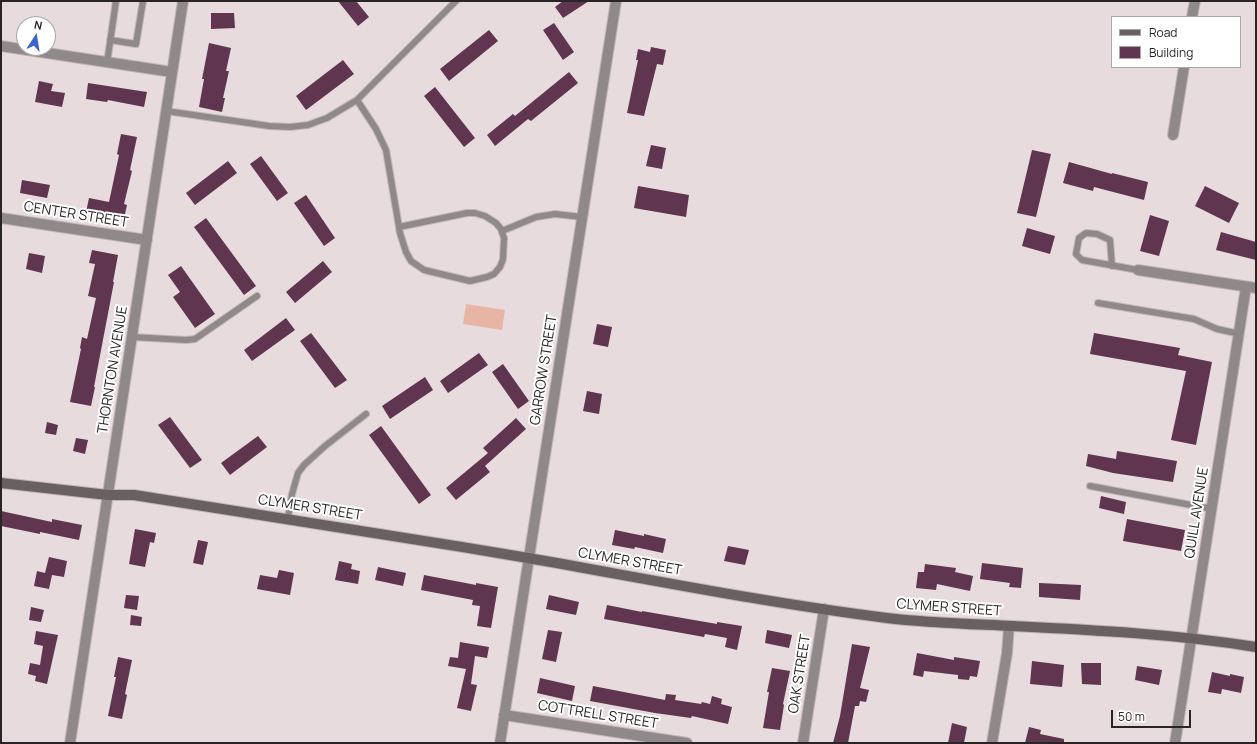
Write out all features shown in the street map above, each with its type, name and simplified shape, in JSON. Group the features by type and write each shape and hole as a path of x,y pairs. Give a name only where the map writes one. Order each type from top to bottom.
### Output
{"street":[{"name":"THORNTON AVENUE","path":"70,743 183,1"},
{"name":"GARROW STREET","path":"500,743 616,1"},
{"path":"1192,16 1195,1"},
{"path":"1,46 172,72"},
{"path":"1174,135 1184,68"},
{"name":"CENTER STREET","path":"1,218 147,240"},
{"name":"QUILL AVENUE","path":"1138,270 1251,288 1240,334 1174,743"},
{"name":"CLYMER STREET","path":"1,483 108,495 134,495 288,518 824,609 919,621 1141,633 1256,647"},
{"name":"OAK STREET","path":"803,743 824,609"},
{"path":"992,743 1007,654 1009,626"},
{"name":"COTTRELL STREET","path":"504,715 652,740 687,743"}],"lane":[{"path":"107,63 116,1"},
{"path":"110,40 136,44 143,1"},
{"path":"166,111 269,126 308,125 327,118 357,100 456,1"},
{"path":"357,100 376,129 386,150 399,227 406,252 411,262 416,266 435,274 470,281 494,274 500,267 503,259 504,238 502,231 496,223 485,216 475,213 467,214 399,227"},
{"path":"502,231 536,217 555,214 582,217"},
{"path":"1112,266 1110,240 1097,234 1086,233 1079,238 1076,254 1082,260 1112,266 1138,270"},
{"path":"132,337 186,340 195,339 257,296"},
{"path":"1098,303 1194,320 1218,329 1240,334"},
{"path":"288,518 292,494 298,473 304,465 325,446 366,414"},
{"path":"1090,486 1212,509"}],"shaded area":[{"path":"466,304 505,310 502,330 463,324"}],"building":[{"path":"338,1 356,1 369,17 358,26"},
{"path":"563,1 589,1 563,18 555,7"},
{"path":"211,13 234,13 235,28 211,29"},
{"path":"554,23 574,52 563,60 543,30"},
{"path":"489,30 498,41 449,81 440,69"},
{"path":"209,43 231,48 226,71 229,71 223,98 225,98 222,112 199,107 204,79 202,79"},
{"path":"651,47 666,50 663,65 657,64 644,116 627,113 638,60 636,60 638,49 650,52"},
{"path":"343,60 354,74 306,110 296,96"},
{"path":"569,72 578,83 531,121 528,119 495,146 487,135 513,114 515,116"},
{"path":"39,81 53,84 51,91 65,93 62,107 35,102"},
{"path":"88,83 147,92 144,107 108,100 107,102 86,99"},
{"path":"435,87 475,138 464,147 424,96"},
{"path":"121,134 137,137 130,170 132,171 124,204 127,205 124,219 86,212 89,198 109,202 119,155 117,154"},
{"path":"651,145 666,148 662,169 646,166"},
{"path":"1032,150 1051,154 1036,217 1017,213"},
{"path":"261,156 288,193 277,201 250,164"},
{"path":"228,161 237,173 195,205 186,193"},
{"path":"1069,162 1148,182 1144,200 1094,187 1093,191 1063,183"},
{"path":"22,180 50,185 47,198 20,193"},
{"path":"638,186 689,195 686,217 634,208"},
{"path":"1205,186 1239,203 1229,223 1195,206"},
{"path":"306,195 335,238 324,246 294,203"},
{"path":"1150,215 1169,221 1159,256 1140,251"},
{"path":"206,218 256,286 244,295 194,227"},
{"path":"1027,228 1055,236 1050,254 1022,246"},
{"path":"1221,232 1256,242 1256,260 1216,250"},
{"path":"92,250 118,255 91,406 70,402 82,337 87,339 96,298 88,296 95,264 89,263"},
{"path":"29,253 45,256 42,273 26,269"},
{"path":"323,261 332,272 295,303 286,292"},
{"path":"181,266 215,314 195,328 173,297 180,292 168,275"},
{"path":"286,318 295,330 252,361 244,350"},
{"path":"597,324 612,327 608,347 593,344"},
{"path":"311,333 347,380 335,388 300,341"},
{"path":"1094,333 1180,348 1178,355 1212,362 1196,445 1171,440 1186,371 1090,354"},
{"path":"479,353 488,365 448,393 440,381"},
{"path":"503,364 529,401 518,409 492,372"},
{"path":"425,377 433,390 390,419 382,406"},
{"path":"587,391 602,394 599,414 583,411"},
{"path":"170,417 202,460 190,468 158,425"},
{"path":"516,418 526,429 485,466 490,472 456,500 446,488 488,453 483,448"},
{"path":"47,422 58,425 56,435 45,433"},
{"path":"381,426 431,495 419,504 369,435"},
{"path":"258,436 267,447 230,475 221,463"},
{"path":"76,438 88,440 85,454 73,451"},
{"path":"1117,451 1177,461 1173,482 1113,473 1086,466 1088,454 1116,459"},
{"path":"1101,496 1126,502 1124,514 1099,508"},
{"path":"1,511 52,522 52,519 82,525 79,540 1,526"},
{"path":"1127,519 1185,530 1181,551 1123,541"},
{"path":"135,529 156,533 154,543 150,542 145,567 129,564"},
{"path":"615,530 666,539 663,553 635,547 634,549 612,545"},
{"path":"198,540 208,542 203,565 193,563"},
{"path":"728,546 749,550 745,565 724,561"},
{"path":"49,557 67,561 64,577 52,575 49,589 34,586 37,571 45,573"},
{"path":"339,561 352,564 351,569 360,571 358,584 335,580"},
{"path":"982,563 1023,568 1021,588 1009,587 1010,583 980,579"},
{"path":"925,564 956,568 955,572 973,576 970,591 937,584 936,590 916,588 918,572 924,572"},
{"path":"378,567 406,573 403,586 375,580"},
{"path":"279,570 294,573 290,595 257,589 260,575 277,578"},
{"path":"424,575 476,585 476,583 498,587 491,628 477,626 480,606 472,605 473,600 421,590"},
{"path":"1039,583 1081,585 1080,600 1039,597"},
{"path":"126,595 139,596 137,610 124,608"},
{"path":"549,595 579,602 576,615 546,609"},
{"path":"607,605 717,624 717,622 742,626 737,650 725,647 727,638 705,634 704,637 604,619"},
{"path":"31,607 44,610 41,622 29,620"},
{"path":"131,615 142,617 141,626 130,625"},
{"path":"548,630 562,632 556,662 542,659"},
{"path":"767,630 792,635 789,648 765,643"},
{"path":"36,631 58,635 47,684 35,681 36,676 28,674 30,663 40,665 43,646 34,644"},
{"path":"460,642 489,647 487,658 475,656 471,684 477,685 471,711 457,708 466,669 448,666 450,657 458,658"},
{"path":"852,644 870,647 860,688 869,690 866,702 860,701 859,706 855,706 848,743 833,743 840,716"},
{"path":"917,653 954,660 954,657 980,661 977,677 970,676 969,680 958,679 958,675 924,671 923,677 913,675"},
{"path":"118,657 132,660 125,694 127,695 122,719 108,716 116,677 114,677"},
{"path":"1032,661 1064,665 1062,687 1030,684"},
{"path":"1081,663 1101,663 1101,685 1082,684"},
{"path":"1137,666 1162,670 1159,685 1135,680"},
{"path":"772,668 790,671 783,704 780,730 763,728 769,692 767,692"},
{"path":"1212,672 1244,677 1241,693 1222,689 1221,694 1208,692"},
{"path":"540,678 575,686 572,701 537,693"},
{"path":"593,686 665,700 666,694 676,695 675,700 701,704 702,702 710,704 712,696 722,699 721,704 732,707 728,724 692,716 691,718 655,713 590,701"},
{"path":"952,723 967,727 964,743 948,743"},
{"path":"1029,727 1041,730 1040,734 1064,739 1064,743 1025,743"}]}
